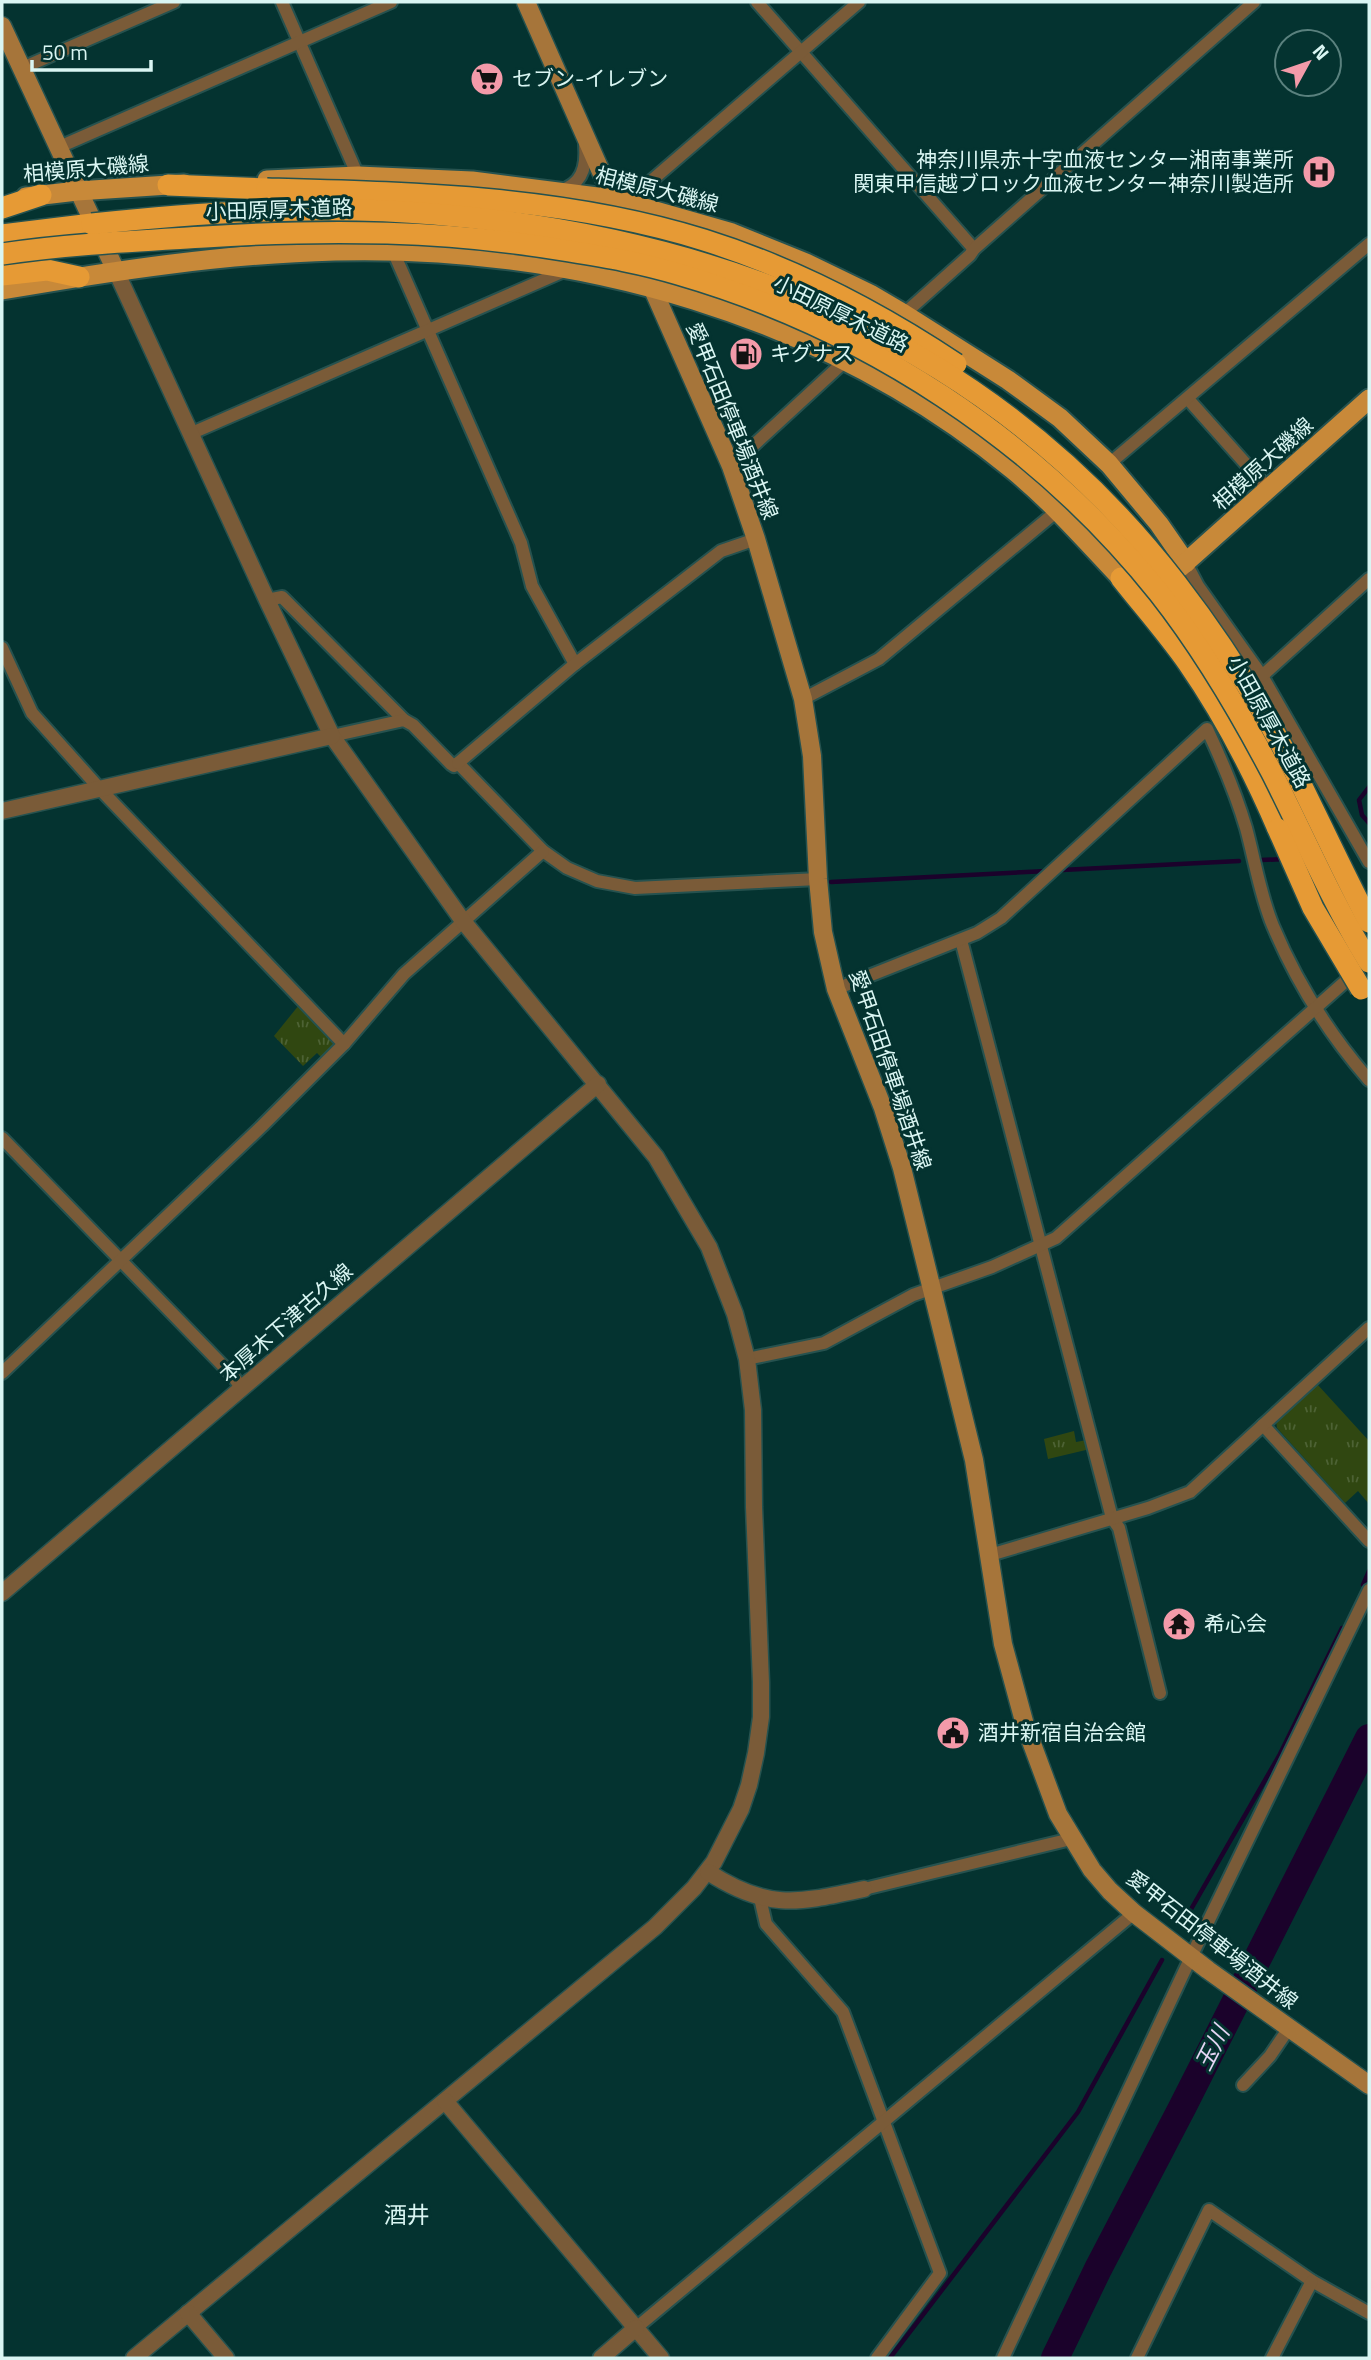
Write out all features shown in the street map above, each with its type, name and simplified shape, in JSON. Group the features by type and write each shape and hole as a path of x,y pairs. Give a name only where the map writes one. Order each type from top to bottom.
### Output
{"highway":[{"path":"168,185 429,195 558,209 664,229 738,251 886,320 970,373 1044,435 1091,489"},
{"path":"2,208 41,195"},
{"name":"小田原厚木道路","path":"2,235 149,218 264,212 431,213 550,227 681,255 745,275 807,299 864,326 911,352 991,404 1049,450 1091,489 1173,579 1243,680 1282,747 1369,922"},
{"name":"小田原厚木道路","path":"2,254 149,240 269,233 376,231 482,239 609,258 676,273 737,293 855,344 954,404 1032,463 1103,530 1159,593 1204,656 1245,724 1344,918 1369,961"},
{"path":"2,275 47,270 79,277"},
{"path":"1121,578 1207,690 1227,724 1259,785 1313,908 1365,995"}],"main road":[{"name":"愛甲石田停車場酒井線","path":"526,2 731,466 756,539 803,699 812,756 823,932 836,989 883,1108 902,1168 974,1460 1003,1644 1018,1701 1058,1814 1092,1870 1134,1913 1208,1970 1369,2085"},
{"path":"2,26 116,271"},
{"name":"相模原大磯線","path":"2,200 77,191 358,176 472,181 612,199 732,233 806,262 870,294 1008,380 1060,418 1109,464 1159,524 1186,563"},
{"path":"2,290 116,271 230,258 335,251 463,254 567,269 651,288 731,311 790,335 845,361 929,407 1013,470 1057,511 1121,578"},
{"name":"相模原大磯線","path":"1121,578 1144,583 1175,572 1369,399"}],"street":[{"path":"282,2 358,176"},
{"path":"57,148 391,2"},
{"path":"757,2 974,249"},
{"path":"612,199 651,181 859,2"},
{"path":"904,314 1254,2"},
{"path":"20,68 105,38 177,5"},
{"path":"556,192 569,188 580,177 586,163 584,134"},
{"path":"1109,464 1369,244"},
{"path":"393,251 522,543 531,586 575,664"},
{"path":"191,433 567,269"},
{"path":"116,271 332,736 463,921 656,1157 694,1219 724,1282 747,1359 754,1444 761,1682 761,1717 749,1785 731,1831 708,1872 675,1909 134,2358"},
{"path":"731,466 845,361"},
{"path":"1188,399 1269,490"},
{"path":"803,699 878,659 1057,511"},
{"path":"267,600 282,597 404,720 413,725 454,766 575,664 721,551 756,539"},
{"path":"1186,563 1198,586 1262,676 1369,862"},
{"path":"1262,676 1369,579"},
{"path":"2,648 32,713 100,789 344,1044"},
{"path":"2,811 404,720"},
{"path":"836,989 961,940 1002,918 1207,729 1227,772 1245,825 1260,889 1272,925 1293,970 1348,1055 1369,1080"},
{"path":"458,763 543,851 583,876 614,886 635,888 818,879"},
{"path":"2,1373 252,1136 344,1044 404,974 543,851"},
{"path":"961,940 1112,1518 1119,1528 1160,1693"},
{"path":"747,1359 824,1343 913,1295 1041,1246 1068,1230 1369,961"},
{"name":"本厚木下津古久線","path":"2,1593 598,1084"},
{"path":"2,1138 233,1376 242,1389"},
{"path":"990,1555 1149,1508 1191,1492 1369,1328"},
{"path":"1263,1426 1369,1541"},
{"path":"1003,2358 1191,1957 1369,1590"},
{"path":"708,1872 723,1882 761,1898 807,1901 1072,1839"},
{"path":"761,1898 766,1924 843,2012 940,2273 877,2358"},
{"path":"601,2358 1134,1913"},
{"path":"1243,2085 1270,2056 1286,2026"},
{"path":"445,2101 661,2358"},
{"path":"1137,2358 1209,2210 1312,2281 1369,2313"},
{"path":"1272,2358 1312,2281"},
{"path":"188,2313 226,2358"}],"green space":[{"path":"299,1005 333,1042 333,1051 322,1058 317,1053 303,1066 274,1036"},
{"path":"1317,1384 1369,1441 1369,1504 1358,1491 1345,1503 1277,1428 1276,1421"},
{"path":"1074,1431 1076,1442 1087,1440 1090,1449 1048,1459 1044,1439"}],"waterway":[{"path":"1369,787 1359,800 1362,815 1369,823"},
{"path":"1261,860 1286,859"},
{"path":"1062,870 1239,861"},
{"path":"831,882 1047,871"},
{"path":"1363,1585 1369,1571"},
{"path":"1182,1925 1280,1754 1342,1628"},
{"name":"玉川","path":"1055,2358 1369,1738"},
{"path":"890,2358 1078,2112 1162,1960"}],"place":[{"name":"セブン-イレブン","path":"487,79"},
{"name":"神奈川県赤十字血液センター湘南事業所 関東甲信越ブロック血液センター神奈川製造所","path":"1319,172"},
{"name":"キグナス","path":"746,354"},
{"name":"希心会","path":"1179,1624"},
{"name":"酒井新宿自治会館","path":"953,1733"}],"district":[{"name":"酒井","path":"407,2215"}]}
